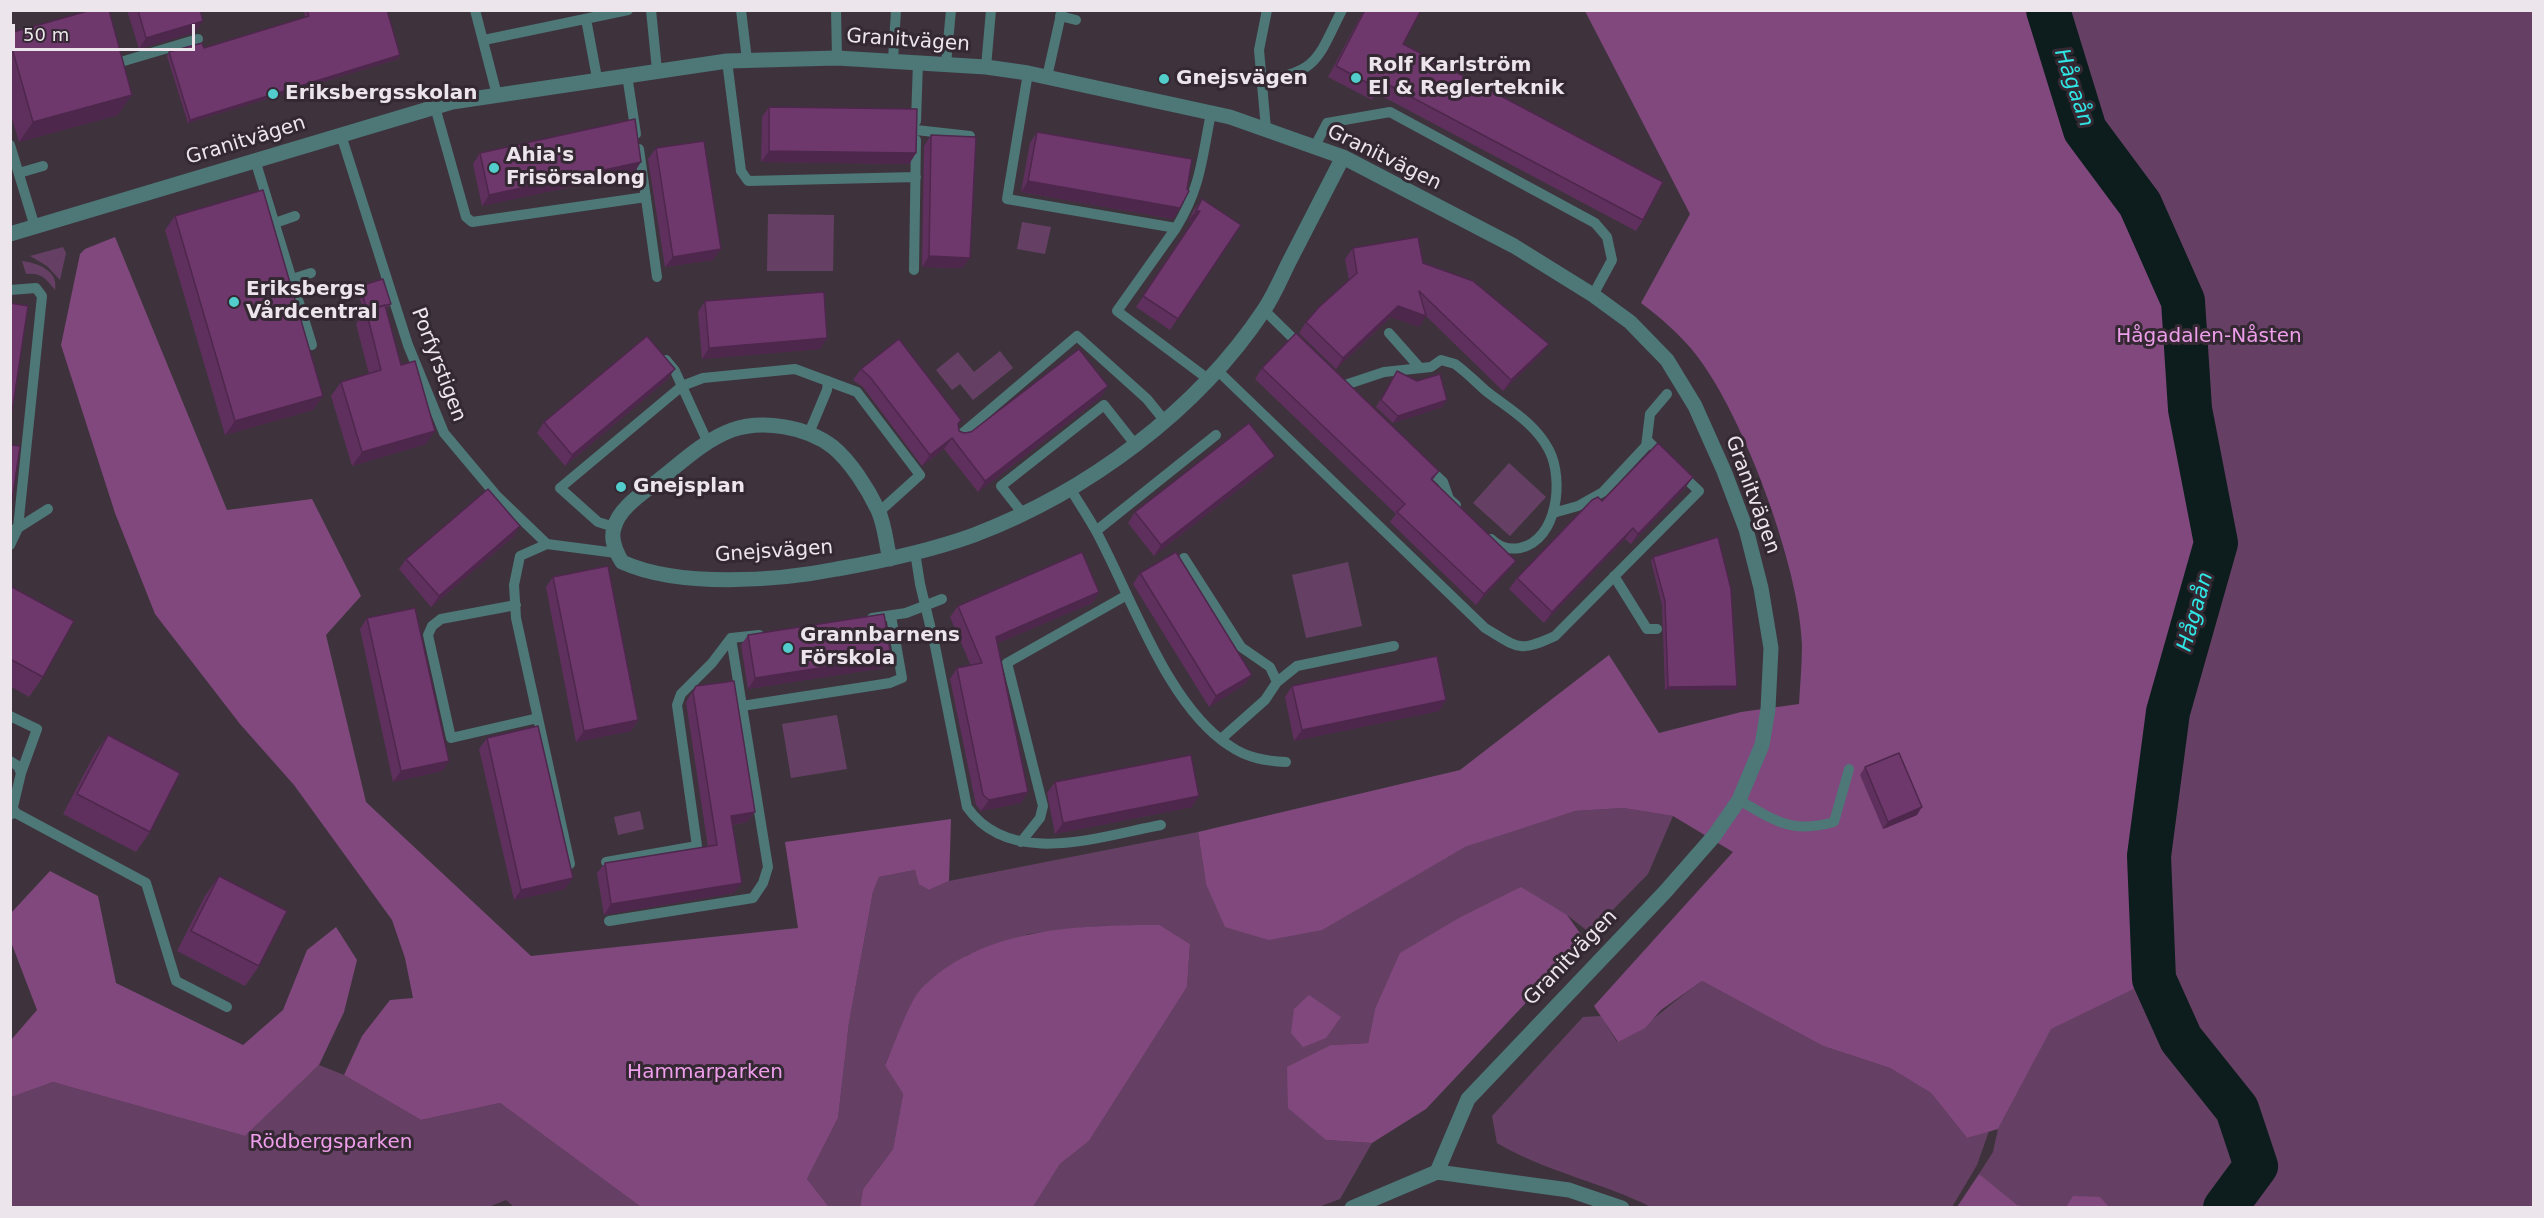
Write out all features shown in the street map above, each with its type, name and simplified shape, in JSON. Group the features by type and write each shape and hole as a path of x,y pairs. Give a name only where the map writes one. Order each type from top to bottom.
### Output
{"street":[{"name":"Granitvägen","path":"10,234 435,107 597,78 727,61 837,58 893,60 986,67 1028,73 1211,113 1266,129 1343,157 1396,187 1514,246 1593,295 1630,322 1666,360 1695,406 1746,529 1761,588 1771,648 1768,709 1762,745 1739,800 1714,836 1468,1099 1437,1172"},
{"name":"Gnejsvägen","path":"616,553 622,562 638,569 728,581 809,575 890,559 972,536 1023,514 1070,488 1134,443 1164,420 1213,374 1264,310 1343,157"},
{"path":"616,553 613,540 614,527 622,512 690,455 708,443 732,430 759,425 808,433 833,447 856,474 879,512 890,559"},
{"path":"1352,1208 1437,1172 1569,1190 1622,1208"}],"lane":[{"path":"475,10 497,95"},
{"path":"484,40 628,10"},
{"path":"651,10 657,70"},
{"path":"741,10 747,60"},
{"path":"836,10 837,58"},
{"path":"893,60 896,10"},
{"path":"946,64 951,10"},
{"path":"986,67 991,10"},
{"path":"1266,129 1259,50 1267,10"},
{"path":"1248,64 1261,73 1286,77 1315,63 1342,10"},
{"path":"1047,77 1061,13 1076,20"},
{"path":"586,19 597,78"},
{"path":"124,61 198,39"},
{"path":"727,61 741,171 748,182 916,177"},
{"path":"914,270 918,62"},
{"path":"1028,73 1007,199 1176,228"},
{"path":"627,75 657,277"},
{"path":"435,107 466,217 472,222 646,197"},
{"path":"1315,146 1327,123 1390,112 1595,223 1607,237 1612,260 1593,295"},
{"path":"1211,113 1199,182 1189,206 1117,311 1213,374 1485,628 1519,648 1531,647 1556,636 1699,491 1647,440"},
{"path":"916,130 970,136"},
{"name":"Porfyrstigen","path":"341,135 408,345 444,433 496,495 547,544"},
{"path":"10,145 35,227"},
{"path":"255,160 312,345"},
{"path":"19,173 43,166"},
{"path":"275,223 295,216"},
{"path":"292,279 311,273"},
{"path":"10,290 36,288 42,296 14,530 10,545"},
{"path":"1264,310 1308,353"},
{"path":"1389,333 1420,368"},
{"path":"958,437 1077,336 1147,399 1164,420"},
{"path":"660,353 675,371 708,443"},
{"path":"1350,394 1338,382 1384,372 1431,367 1441,360 1455,364 1539,434 1555,465 1553,513 1542,535 1527,546 1511,549 1498,546 1482,530"},
{"path":"614,527 598,522 560,488 682,386 703,378 795,369 857,392 920,475 879,512"},
{"path":"808,433 828,390 828,381"},
{"path":"1553,513 1578,507 1603,492 1646,446 1650,414 1667,394"},
{"path":"1023,514 1001,486 1104,405 1134,443"},
{"path":"1096,531 1216,435"},
{"path":"1418,458 1443,482 1449,499 1465,514"},
{"path":"1070,488 1096,531 1170,677 1204,725 1230,747 1260,760 1286,762"},
{"path":"14,530 48,509"},
{"path":"570,864 538,718 514,585 520,556 547,544 616,553"},
{"path":"915,552 967,807 976,819 990,829 1021,842 1049,845 1161,825"},
{"path":"1184,558 1241,646 1270,667 1277,682"},
{"path":"1614,576 1647,629 1657,629"},
{"path":"1021,842 1040,818 1043,806 1007,663 1127,595"},
{"path":"859,620 926,608 942,599"},
{"path":"516,605 441,619 432,626 428,635 451,738 538,718"},
{"path":"742,706 890,683 902,678 891,616"},
{"path":"606,861 697,846 676,705 681,694 712,663 731,638 769,633"},
{"path":"609,921 753,898 763,883 768,867 731,638"},
{"path":"1221,739 1265,700 1277,682 1297,666 1394,646"},
{"path":"10,716 37,729 21,773 11,812 146,883 176,981 227,1007"},
{"path":"10,761 18,766 21,773"},
{"path":"1739,800 1784,825 1811,828 1834,822 1850,769"}],"green space":[{"path":"1585,11 2048,11 2085,129 2140,204 2183,301 2190,409 2216,543 2168,712 2149,856 2154,979 2051,1029 1998,1129 1967,1138 1931,1093 1890,1068 1823,1046 1702,981 1661,1010 1645,1028 1618,1042 1594,1006 1733,852 1673,816 1623,808 1575,811 1465,847 1322,930 1269,940 1225,927 1206,884 1198,832 1460,770 1609,655 1659,733 1741,712 1799,704 1802,645 1799,613 1780,536 1750,454 1733,416 1697,356 1664,321 1641,303 1690,214"},
{"name":"Hågadalen-Nåsten","path":"1704,11 2533,11 2533,1207 1965,1207 1983,1178 1979,1174 1993,1152 1998,1129 2038,1053"},
{"path":"768,214 834,215 833,271 767,271"},
{"path":"1022,222 1051,227 1045,254 1017,249"},
{"name":"Hammarparken","path":"115,237 227,510 312,499 361,596 326,635 366,802 531,956 798,928 785,842 951,819 949,881 929,890 919,884 915,870 879,877 873,892 849,1023 838,1118 807,1179 829,1207 641,1207 500,1103 421,1120 344,1075 362,1036 390,1000 413,998 405,958 392,920 294,785 240,724 155,614 115,513 61,345 80,254 85,249"},
{"path":"63,247 66,253 60,280 47,266 30,256"},
{"path":"22,261 41,266 51,273 55,290 47,280 40,276 26,274"},
{"path":"1000,351 1013,368 973,400 960,384 952,390 936,370 958,352 974,372"},
{"path":"1509,463 1546,497 1510,536 1473,503"},
{"path":"1348,562 1362,626 1306,638 1292,575"},
{"path":"837,715 847,769 791,778 782,724"},
{"path":"1623,808 1673,816 1648,874 1590,933 1567,915 1375,1009 1368,1043 1331,1045 1326,1140 1372,1143 1340,1199 1316,1208 1033,1207 1060,1164 1089,1141 1187,987 1190,944 1160,925 1096,926 1028,934 967,955 919,991 885,1064 903,1094 893,1149 863,1189 860,1207 829,1207 807,1179 838,1118 849,1023 873,892 879,877 915,870 929,890 949,881 1198,832 1206,884 1428,867 1465,847 1541,821 1575,811"},
{"path":"640,811 644,829 618,835 614,817"},
{"path":"50,871 98,896 116,983 243,1045 283,1010 307,950 336,927 357,960 344,1012 319,1065 245,1136 53,1082 11,1097 11,1040 37,1010 11,942 11,913"},
{"path":"1521,887 1567,915 1585,940 1426,1109 1372,1143 1326,1140 1288,1108 1287,1067 1331,1045 1368,1043 1375,1009 1400,953 1459,918"},
{"path":"1160,925 1190,944 1187,987 1089,1141 1060,1164 1033,1207 860,1207 863,1189 893,1149 903,1094 885,1065 906,1015 920,990 944,969 972,953 1001,942 1064,929"},
{"path":"1702,981 1823,1046 1890,1068 1931,1093 1967,1138 1989,1131 1977,1165 1952,1207 1653,1208 1535,1162 1497,1143 1492,1116 1583,1017 1601,1016 1617,1042 1650,1021"},
{"path":"1309,995 1341,1017 1326,1038 1303,1047 1291,1033 1294,1009"},
{"name":"Rödbergsparken","path":"319,1065 344,1075 421,1120 500,1103 641,1207 514,1207 506,1200 486,1208 11,1207 10,1097 53,1082 245,1136"},
{"path":"1979,1174 2017,1205 2025,1207 1957,1207"},
{"path":"2073,1196 2100,1197 2109,1207 2066,1207"}],"building":[{"path":"91,10 109,10 132,95 33,122 10,41 10,33"},
{"path":"138,10 200,10 203,21 146,38"},
{"path":"307,10 387,10 400,55 190,120 169,52 202,43 204,48 309,16"},
{"path":"1365,10 1421,10 1403,44 1663,182 1643,220 1383,82 1379,89 1336,66"},
{"path":"769,107 917,109 916,153 769,151"},
{"path":"635,119 641,162 489,195 480,153"},
{"path":"1037,132 1192,159 1187,189 1189,191 1180,208 1028,181"},
{"path":"931,135 976,137 970,258 929,256"},
{"path":"704,141 721,249 673,257 656,148"},
{"name":"Eriksbergs Vårdcentral","path":"263,190 323,396 235,421 175,216"},
{"path":"1202,199 1241,225 1178,319 1143,296 1200,211 1196,211"},
{"path":"1418,237 1423,263 1473,281 1549,344 1511,380 1419,291 1426,316 1398,306 1343,358 1306,322 1319,307 1357,273 1353,248"},
{"path":"383,279 391,304 367,310 360,286"},
{"path":"824,292 827,338 709,348 705,301"},
{"path":"10,303 28,306 10,425"},
{"path":"385,305 401,365 415,361 435,431 362,452 341,382 381,370 366,310"},
{"path":"1296,333 1439,471 1431,479 1516,561 1484,594 1397,512 1405,504 1262,368"},
{"path":"647,336 675,369 572,455 544,422"},
{"path":"899,339 961,420 958,424 959,431 964,433 971,432 1079,349 1108,386 985,481 952,438 930,455 870,377 861,369"},
{"path":"1397,371 1417,381 1440,374 1447,400 1398,416 1381,400"},
{"path":"1249,423 1275,456 1161,545 1135,512"},
{"path":"1658,443 1693,477 1638,534 1633,528 1552,612 1517,578 1592,500 1598,497 1602,501"},
{"path":"10,445 20,446 10,514"},
{"path":"488,489 520,526 439,596 406,559"},
{"path":"1718,537 1731,589 1737,686 1668,687 1665,601 1653,557"},
{"path":"1082,552 1099,592 996,637 1028,792 989,800 983,795 957,668 982,663 958,606"},
{"path":"1176,552 1252,675 1216,696 1140,573"},
{"path":"608,566 638,720 584,731 553,577"},
{"path":"10,586 74,621 43,677 10,659"},
{"path":"415,608 449,761 401,771 367,618"},
{"path":"884,614 891,657 755,678 748,635"},
{"path":"1437,656 1446,700 1302,730 1292,686"},
{"path":"734,681 755,812 731,816 742,883 611,904 605,863 717,845 693,692 696,686"},
{"path":"538,726 573,878 521,890 487,738"},
{"path":"108,735 180,773 150,832 77,794"},
{"path":"1899,753 1922,807 1888,822 1865,767"},
{"path":"1191,755 1199,796 1063,823 1055,782"},
{"path":"219,876 287,911 259,966 191,931"}],"waterway":[{"name":"Hågaån","path":"2048,10 2085,130 2140,204 2183,301 2190,409 2216,543 2168,712 2149,856 2154,979 2181,1039 2237,1109 2256,1166 2225,1208"}],"place":[{"name":"Rolf Karlström El & Reglerteknik","path":"1356,78"},
{"name":"Gnejsvägen","path":"1164,79"},
{"name":"Eriksbergsskolan","path":"273,94"},
{"name":"Ahia's Frisörsalong","path":"494,168"},
{"name":"Eriksbergs Vårdcentral","path":"234,302"},
{"name":"Gnejsplan","path":"621,487"},
{"name":"Grannbarnens Förskola","path":"788,648"}]}
